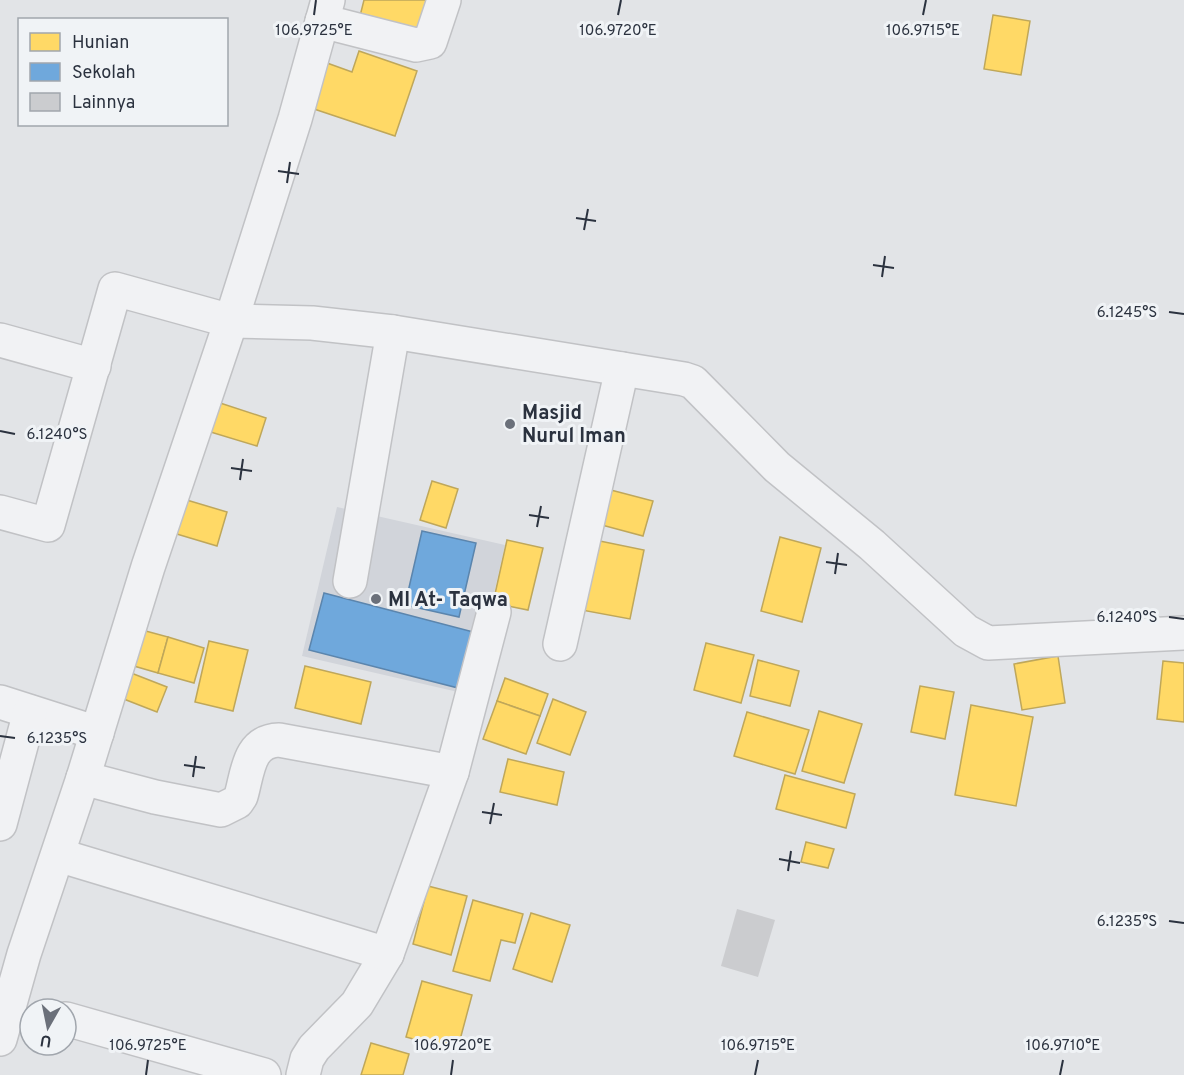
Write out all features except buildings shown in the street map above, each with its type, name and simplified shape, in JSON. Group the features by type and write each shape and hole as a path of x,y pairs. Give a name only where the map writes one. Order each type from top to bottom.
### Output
{"street":[{"path":"22,997 58,855 148,567 231,321 295,119 325,11 416,45 430,42 444,0"},
{"path":"0,512 48,525 115,289 231,321 312,323 393,332 693,382 777,467 872,545 966,631 988,643 1184,633"},
{"path":"350,580 393,332"},
{"path":"0,340 93,366"},
{"path":"560,644 622,369"},
{"path":"303,1075 307,1059 314,1048 357,1004 387,954 452,772 494,612"},
{"path":"0,824 15,707 97,733"},
{"path":"83,778 221,810 237,802 241,796 255,749 260,744 279,740 452,772"},
{"path":"58,855 387,954"},
{"path":"0,1039 18,1009"},
{"path":"78,1022 264,1075"}],"shaded area":[{"name":"MI At- Taqwa","path":"337,507 505,545 471,695 302,656","holes":["422,531 476,543 458,617 405,604","324,593 481,634 466,690 309,650"]}],"place":[{"name":"Masjid Nurul Iman","path":"510,424"},
{"name":"MI At- Taqwa","path":"376,599"}]}
